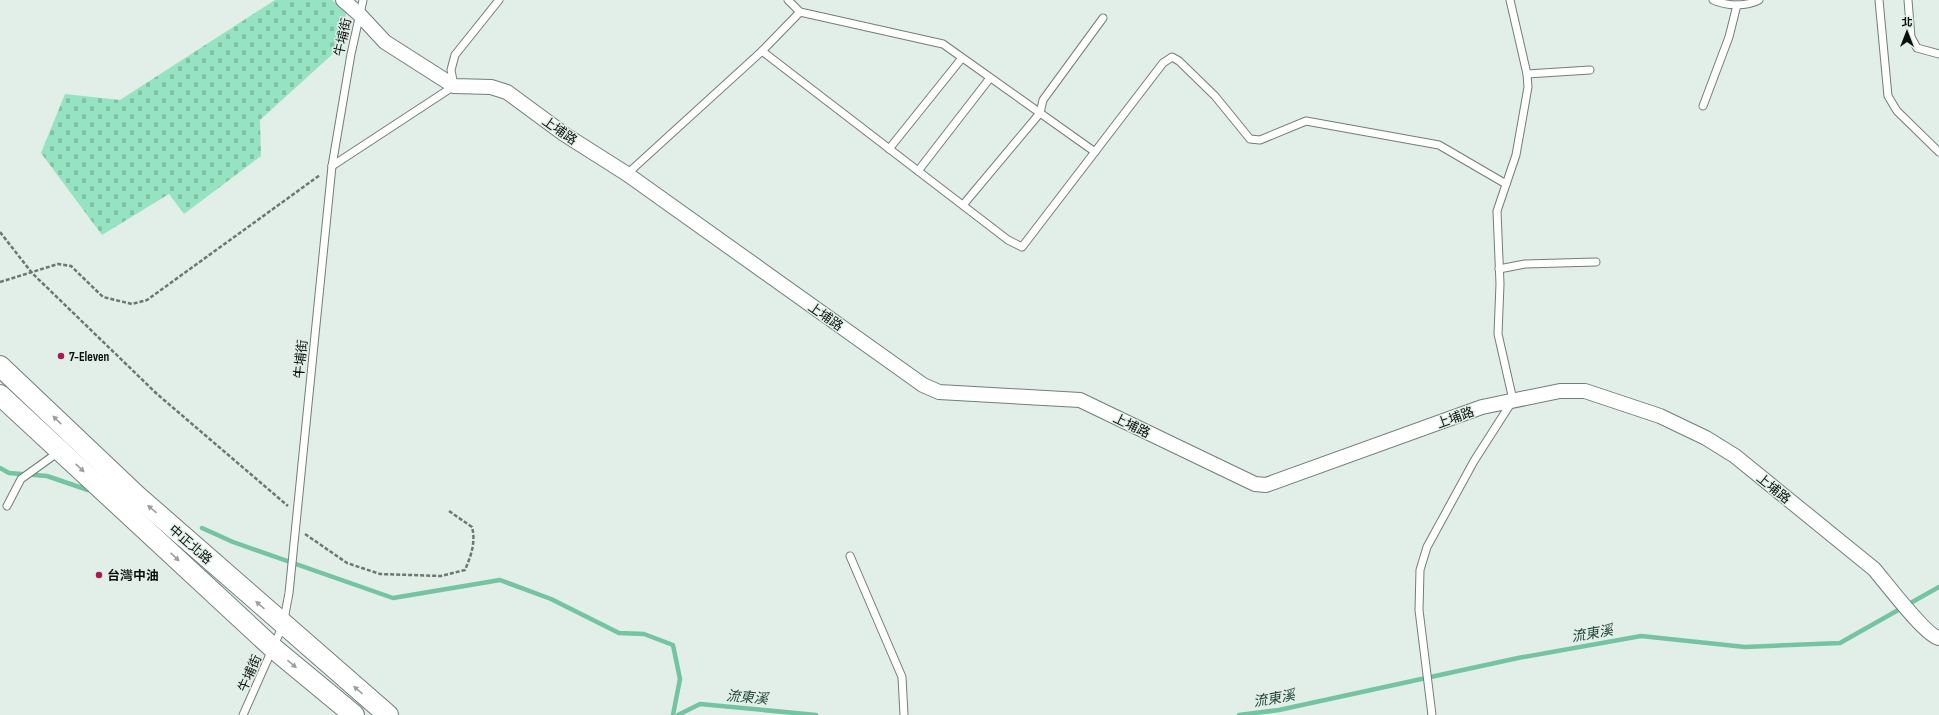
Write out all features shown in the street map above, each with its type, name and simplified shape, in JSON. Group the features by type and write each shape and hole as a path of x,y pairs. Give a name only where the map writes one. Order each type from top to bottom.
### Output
{"main road":[{"name":"中正北路","path":"0,366 136,495 283,625 388,715"},
{"name":"中正北路","path":"0,395 273,648 354,715"}],"street":[{"name":"上埔路","path":"343,0 359,14 385,42 454,86 491,88 507,92 564,134 626,174 923,385 939,392 1080,400 1255,484 1266,485 1482,407 1560,391 1585,391 1660,416 1706,438 1735,456 1874,569 1894,591 1914,618 1934,637 1939,638"}],"lane":[{"name":"牛埔街","path":"244,715 283,625 289,592 332,166 359,14 363,0"},
{"path":"332,166 454,86 451,70 455,55 499,0"},
{"path":"788,0 800,12 943,44 1095,152"},
{"path":"1432,715 1419,610 1420,570 1427,547 1474,461 1513,400 1498,334 1499,269 1497,211 1516,155 1528,87 1527,74 1510,0"},
{"path":"1713,0 1722,4 1737,5 1759,0"},
{"path":"1879,0 1888,96 1897,111 1939,152"},
{"path":"1908,0 1911,37 1917,48 1939,54"},
{"path":"1703,106 1729,37 1737,5"},
{"path":"626,174 762,51 800,12"},
{"path":"963,205 1040,114 1043,100 1103,18"},
{"path":"762,51 1008,240 1022,247 1163,63 1172,57 1179,61 1215,96 1250,140 1260,140 1306,121 1439,145 1506,184"},
{"path":"889,149 962,58"},
{"path":"1527,74 1590,70"},
{"path":"918,171 990,78"},
{"path":"1499,269 1525,264 1596,262"},
{"path":"7,506 21,479 61,450"},
{"path":"850,556 902,677 904,715"}],"path":[{"path":"0,282 58,264 71,266 103,297 132,304 147,300 332,166"},
{"path":"0,232 32,273 157,394 287,506 297,508"},
{"path":"295,526 347,563 380,574 440,576 464,570 472,554 472,527 449,511"}],"green space":[{"path":"275,0 332,0 347,11 336,51 260,120 261,156 184,214 169,194 102,235 41,153 65,94 120,100"}],"waterway":[{"path":"0,468 9,473 47,476 88,490"},
{"path":"202,528 233,542 393,598 500,580 551,599 619,633 644,634 673,645 680,679 673,715"},
{"name":"流東溪","path":"1239,715 1279,710 1518,658 1641,636 1745,647 1840,643 1939,587"},
{"name":"流東溪","path":"678,715 700,704 816,715"}],"place":[{"name":"7-Eleven","path":"61,356"},
{"name":"台灣中油","path":"99,575"}]}
